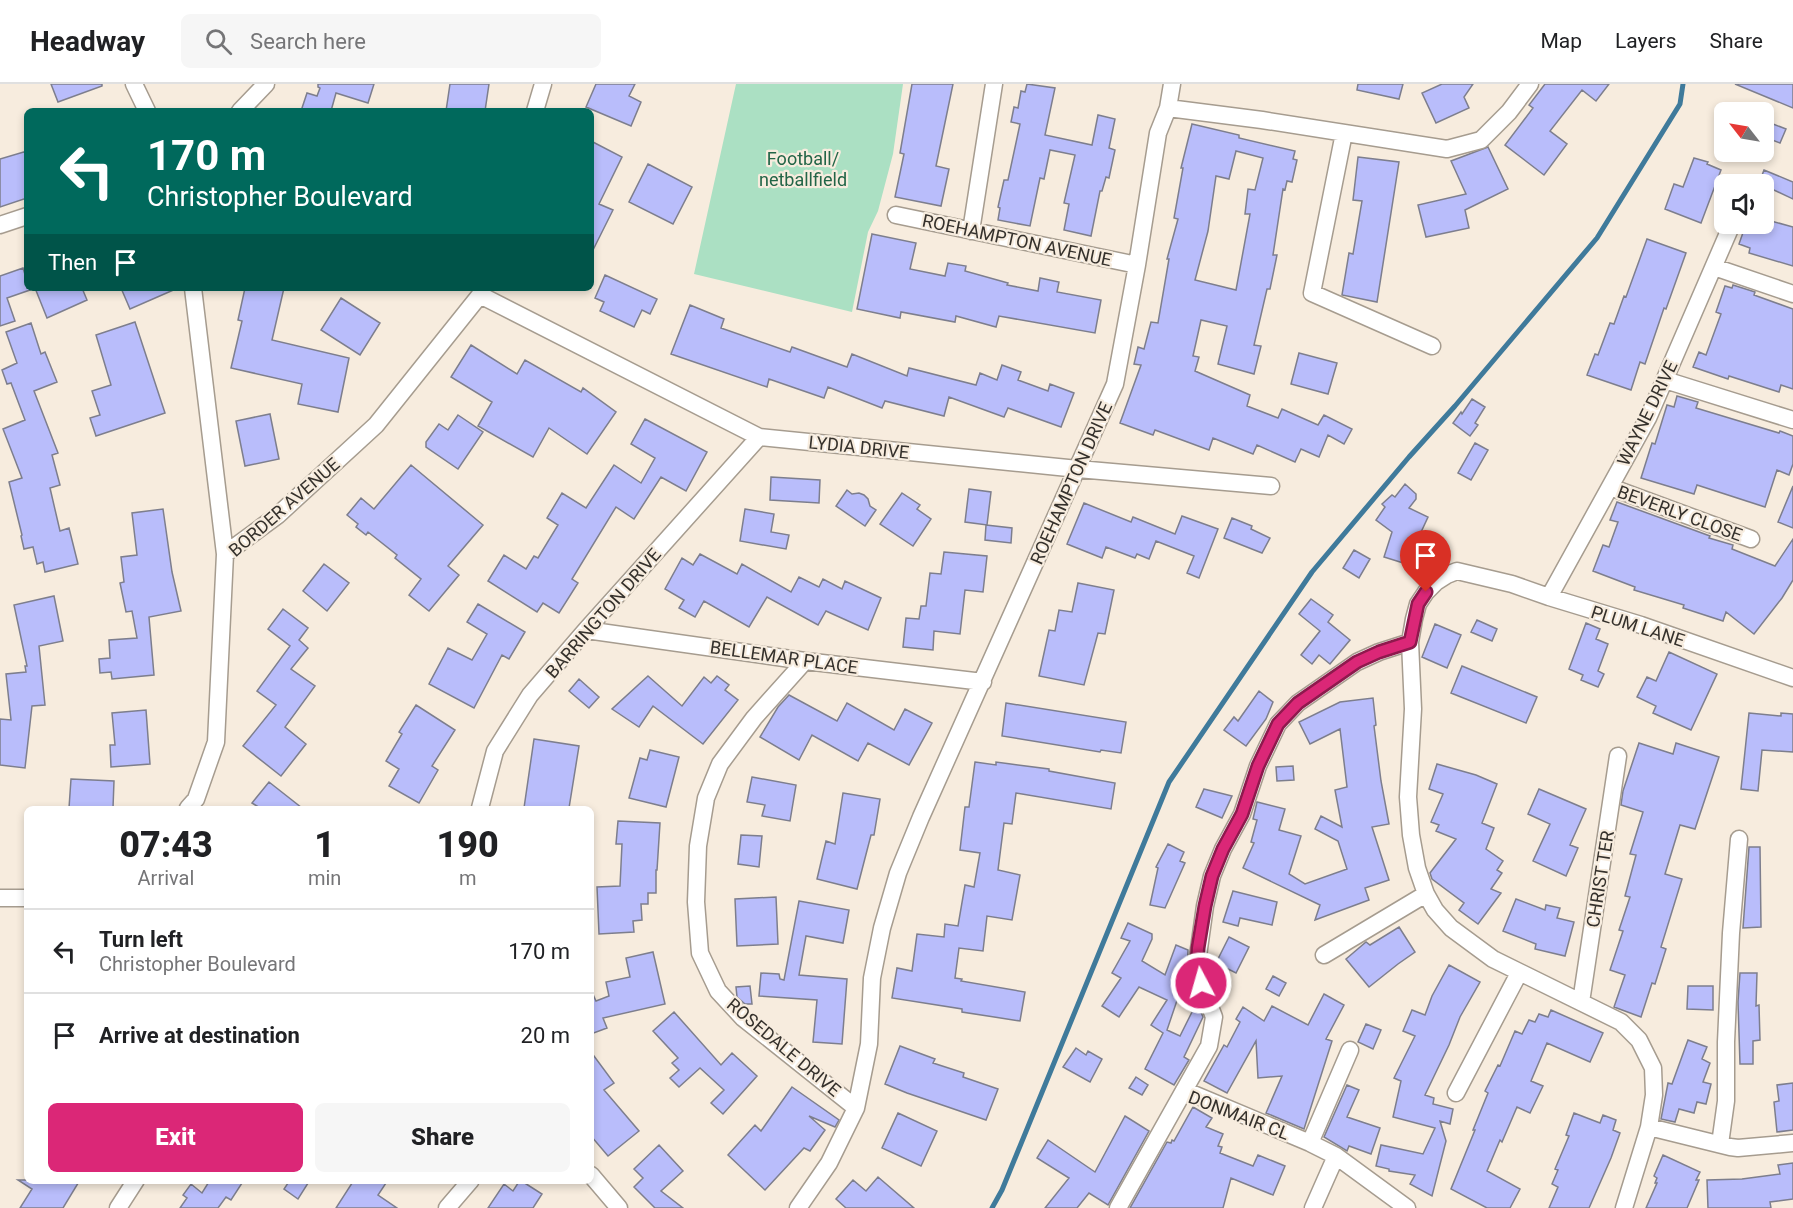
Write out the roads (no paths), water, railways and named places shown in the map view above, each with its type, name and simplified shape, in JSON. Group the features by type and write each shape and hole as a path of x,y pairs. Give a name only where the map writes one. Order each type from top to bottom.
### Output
{"street":[{"path":"134,84 146,108"},
{"path":"243,108 266,84"},
{"path":"536,108 543,84"},
{"path":"971,231 994,84"},
{"name":"ROEHAMPTON DRIVE","path":"798,1208 829,1163 856,1108 869,1044 872,978 882,928 898,873 1115,384 1158,133 1168,108 1172,84"},
{"path":"1168,108 1447,149 1481,140 1509,112 1530,84"},
{"path":"1344,133 1312,293 1432,346"},
{"name":"ROEHAMPTON AVENUE","path":"896,215 1137,265"},
{"path":"0,225 24,217"},
{"name":"WAYNE DRIVE","path":"1549,597 1648,418 1728,234"},
{"path":"1714,267 1793,294"},
{"path":"194,291 225,554"},
{"name":"LYDIA DRIVE","path":"482,292 759,437 1271,486"},
{"name":"BORDER AVENUE","path":"190,806 196,799 216,742 225,554 278,515 376,425 482,292"},
{"path":"1665,380 1793,420"},
{"name":"BARRINGTON DRIVE","path":"481,806 495,751 530,695 759,437"},
{"name":"BEVERLY CLOSE","path":"1610,488 1751,539"},
{"name":"PLUM LANE","path":"1624,1208 1649,1127 1654,1095 1653,1068 1639,1040 1621,1022 1493,959 1451,928 1435,910 1426,894 1417,868 1411,835 1408,797 1413,709 1410,642 1418,604 1436,582 1457,571 1512,584 1641,625 1793,678"},
{"name":"BELLEMAR PLACE","path":"586,630 805,661 983,682"},
{"path":"1184,1090 1209,1046 1213,1026 1214,1017 1199,978 1197,963 1205,906 1212,876 1223,849 1242,814 1258,766 1278,724 1298,703 1357,662 1410,642"},
{"name":"ROSEDALE DRIVE","path":"805,661 754,718 720,764 706,798 698,846 696,902 700,953 718,991 743,1018 856,1108"},
{"name":"CHRIST TER","path":"1581,1002 1618,756"},
{"path":"1720,1144 1726,1101 1726,1042 1739,839"},
{"path":"1324,955 1426,894"},
{"path":"0,898 24,898"},
{"path":"1456,1093 1520,973"},
{"path":"1310,1143 1350,1050"},
{"name":"DONMAIR CL","path":"1118,1208 1184,1090 1336,1156 1407,1208"},
{"path":"1649,1127 1738,1148 1793,1143"},
{"path":"1313,1208 1336,1156"},
{"path":"594,1179 619,1208"},
{"path":"118,1208 133,1184"},
{"path":"447,1208 468,1184"}],"waterway":[{"path":"992,1208 1002,1190 1169,782 1312,572 1597,238 1680,104 1683,84"}],"park label":[{"name":"Football/ netballfield","path":"803,168"}]}
